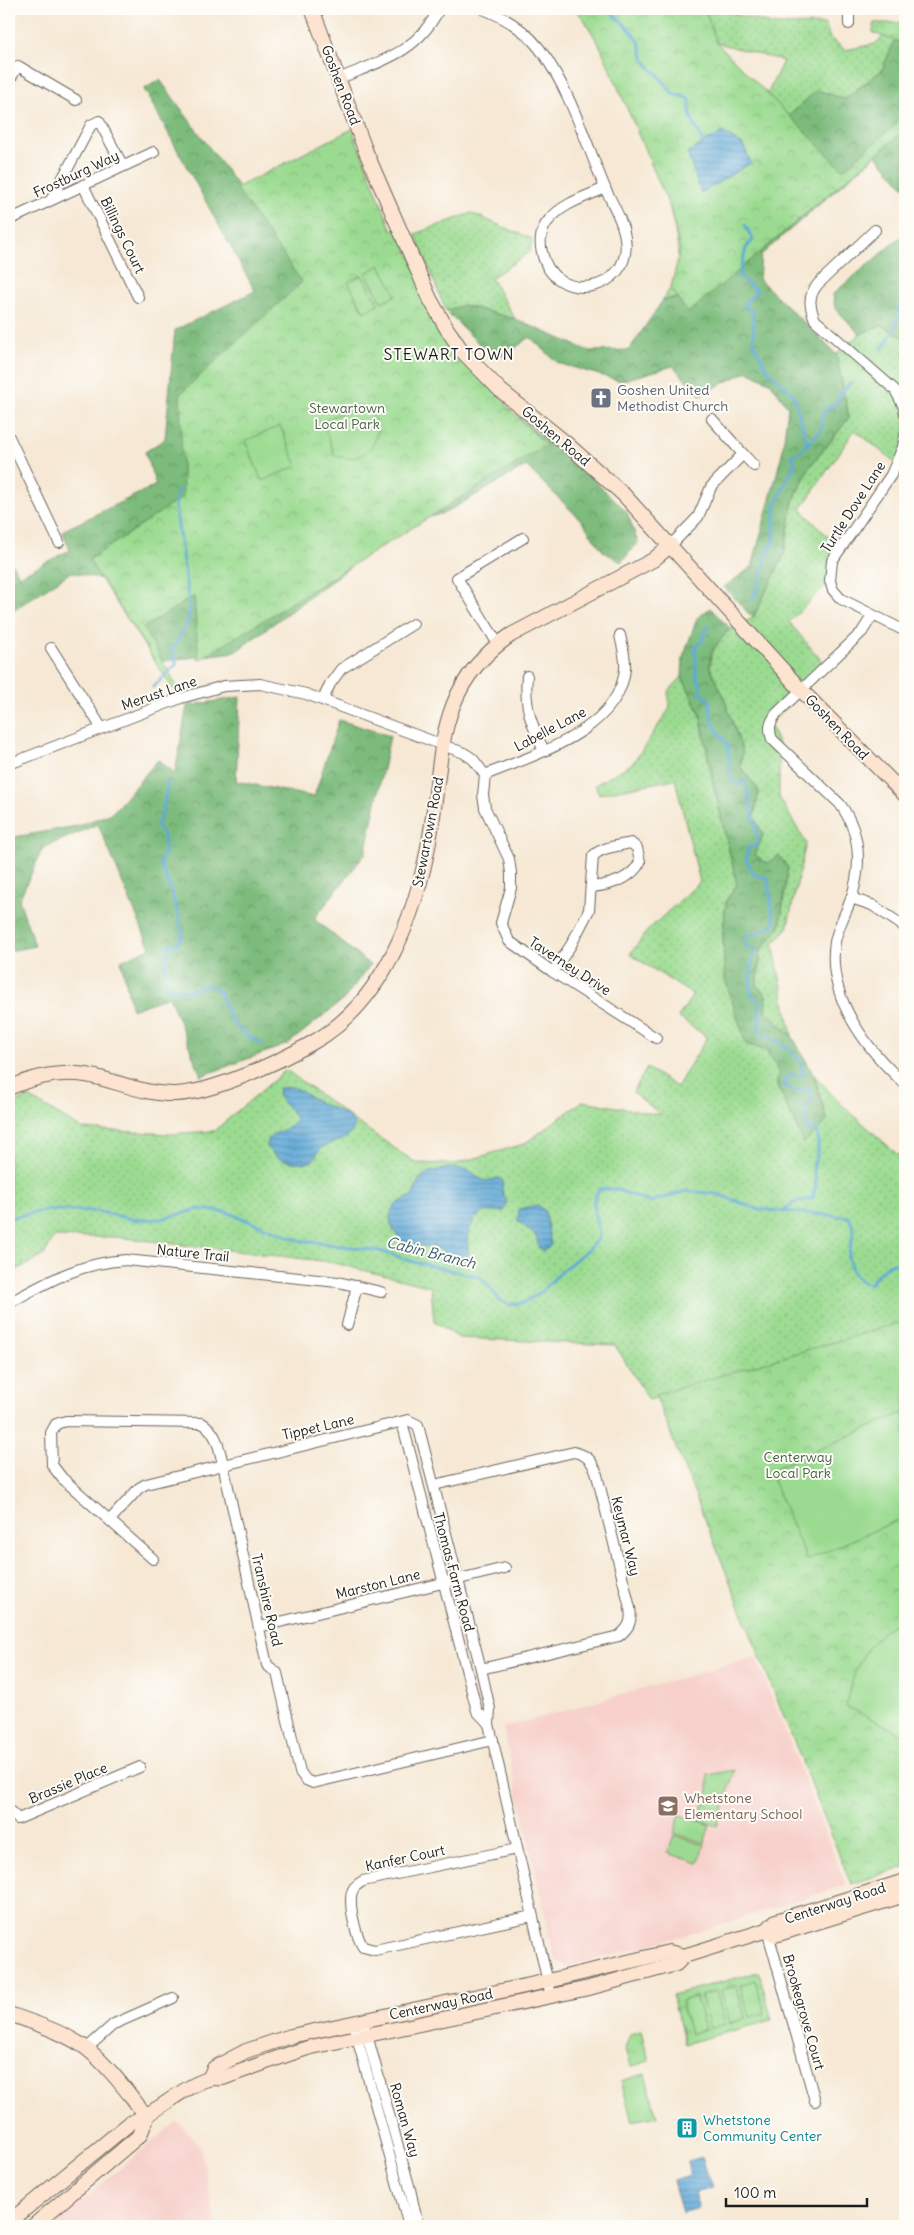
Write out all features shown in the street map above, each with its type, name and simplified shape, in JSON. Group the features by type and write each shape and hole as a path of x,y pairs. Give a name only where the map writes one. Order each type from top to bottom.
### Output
{"street":[{"name":"Goshen Road","path":"312,9 366,152 430,299 457,343 500,390 624,495 801,690 905,796"},
{"path":"338,79 394,56 411,46 430,27 439,9"},
{"path":"483,9 499,16 521,30 539,47 557,76 605,188 626,240 624,258 620,268 607,281 592,287 577,287 554,277 543,261 540,245 543,229 560,209 605,188"},
{"path":"849,9 849,24"},
{"path":"9,81 18,66 76,100"},
{"path":"51,200 91,125 98,121 123,166"},
{"name":"Frostburg Way","path":"9,220 154,152"},
{"name":"Billings Court","path":"83,185 138,297"},
{"path":"875,230 811,292 810,307 815,320 895,390 904,407 905,414"},
{"path":"712,419 754,466"},
{"name":"Turtle Dove Lane","path":"905,436 904,447 891,475 832,561 830,571 830,581 837,595 872,616 905,631"},
{"path":"9,437 59,542"},
{"path":"670,545 698,517 711,487 743,454"},
{"path":"498,644 457,578 523,538"},
{"name":"Stewartown Road","path":"9,1088 53,1074 86,1075 130,1089 174,1094 196,1091 252,1072 307,1046 340,1023 371,990 387,965 402,933 416,895 430,838 448,716 471,669 498,644 653,560 670,545"},
{"path":"872,616 862,632 776,714 770,724 770,732 772,739 840,804 848,815 859,852 857,875 851,898 839,926 835,943 835,965 838,985 848,1014 860,1032 876,1054 905,1084"},
{"path":"324,700 330,684 341,669 413,624"},
{"name":"Labelle Lane","path":"485,775 544,751 588,728 610,707 625,672 625,660 620,635"},
{"path":"51,648 101,727"},
{"path":"527,676 525,694 528,716 544,751"},
{"name":"Merust Lane","path":"9,764 101,727 181,698 224,686 260,684 284,687 324,700 443,746"},
{"path":"443,746 464,753 473,759 485,775"},
{"name":"Taverney Drive","path":"485,775 483,794 485,808 509,859 511,873 511,888 502,916 503,930 519,949 656,1038"},
{"path":"553,972 571,945 589,910 592,887 591,863 597,852 630,844 638,848 640,862 628,876 615,882 592,887"},
{"path":"851,898 872,905 905,927"},
{"name":"Nature Trail","path":"9,1303 80,1267 101,1262 126,1260 338,1282 381,1292"},
{"path":"347,1325 357,1286"},
{"name":"Transhire Road","path":"153,1559 62,1478 52,1465 51,1433 56,1424 66,1421 202,1423 210,1428 216,1438 267,1665 277,1673 300,1772 306,1780 313,1783 493,1740"},
{"name":"Tippet Lane","path":"222,1464 402,1422 414,1421 418,1425"},
{"name":"Thomas Farm Road","path":"402,1422 442,1583 477,1711 489,1724"},
{"name":"Thomas Farm Road","path":"418,1425 481,1669 490,1709 489,1724 551,1996"},
{"name":"Keymar Way","path":"434,1485 574,1452 584,1454 591,1460 596,1471 630,1608 632,1619 628,1629 619,1636 481,1669"},
{"path":"110,1520 139,1488 146,1484 222,1464"},
{"name":"Marston Lane","path":"258,1627 505,1568"},
{"name":"Brassie Place","path":"9,1810 18,1819 140,1767"},
{"name":"Kanfer Court","path":"517,1849 363,1881 354,1887 350,1897 358,1938 363,1947 374,1950 532,1916"},
{"name":"Centerway Road","path":"9,2222 130,2123 147,2117 180,2094 209,2079 221,2079 270,2059 362,2036 551,1996 676,1964 684,1956 767,1930 776,1921 905,1880"},
{"name":"Centerway Road","path":"767,1930 775,1935 905,1895"},
{"name":"Brookegrove Court","path":"767,1930 815,2101"},
{"name":"Centerway Road","path":"209,2079 214,2068 246,2051 291,2036 548,1981 669,1952 684,1956"},
{"path":"86,2049 114,2024 173,1998"},
{"path":"9,2014 55,2031 86,2049 122,2086 147,2117"},
{"name":"Roman Way","path":"358,2022 410,2189 418,2226"},
{"name":"Roman Way","path":"362,2036 409,2226"},
{"name":"Centerway Road","path":"33,2226 140,2135 147,2117"}],"shaded area":[{"name":"Whetstone Elementary School","path":"756,1657 846,1885 701,1931 567,1967 555,1960 503,1728"},
{"path":"177,2121 200,2146 216,2226 52,2226"}],"green space":[{"path":"574,9 705,9 717,43 843,170 905,116 905,130 688,313 671,288 680,249 670,208 601,48 584,19"},
{"path":"685,9 722,9 776,25 825,24 830,38 845,50 875,44 898,23 905,22 905,30 894,42 882,70 845,99 679,298 663,300 674,277 678,255 670,208 743,145 783,61 707,40"},
{"path":"874,23 905,23 905,44 873,33"},
{"path":"905,30 905,188 876,155 761,255 759,279 836,354 849,418 809,468 793,501 784,555 753,618 724,587 752,567 782,454 788,407 771,383 748,371 700,395 673,366 620,381 558,363 530,337 504,356 485,350 446,311 463,305 515,319 589,351 629,350 663,300 679,298 770,133 817,90 845,99 882,70 894,42"},
{"path":"160,80 312,288 350,567 235,652 155,662 101,579 71,572 9,613 9,558 19,576 70,550 62,531 156,485 145,452 165,439 175,330 255,291 144,89"},
{"name":"Stewartown Local Park","path":"352,129 392,231 398,228 440,320 509,401 505,404 546,445 199,660 194,596 143,628 180,691 175,692 89,560 183,497 180,394 302,282 236,188"},
{"path":"471,213 532,239 530,252 491,278 515,319 463,305 446,311 415,234"},
{"path":"905,233 905,338 881,325 860,334 835,308 833,294"},
{"path":"380,265 396,295 382,302 366,273"},
{"path":"362,275 378,304 364,312 348,282"},
{"path":"881,325 905,338 905,436 897,464 855,430 801,509 840,549 830,581 789,622 826,666 770,724 779,746 779,797 806,843 787,929 773,944 792,1036 766,1011 766,995 757,985 761,950 780,927 767,863 754,855 763,835 754,817 759,791 740,766 710,667 711,657 723,636 736,626 753,618 784,555 793,501 809,468 849,418 836,354 860,334"},
{"path":"498,400 589,476 627,512 638,543 621,562 603,551 581,520 526,466 445,513 417,520"},
{"path":"361,405 371,413 376,423 377,433 374,442 368,451 359,456 348,458 335,455 322,421"},
{"path":"280,426 297,466 262,481 245,441"},
{"path":"710,608 730,628 711,652 710,667 724,697 743,752 740,766 759,791 754,817 763,835 755,855 767,863 779,855 788,868 780,927 761,950 757,985 766,995 766,1011 792,1036 814,1075 827,1121 804,1143 777,1085 778,1070 767,1051 746,1044 725,979 723,934 726,901 737,884 713,783 700,713 682,677 683,658 697,618"},
{"path":"682,677 700,713 713,783 737,884 726,901 723,934 725,979 778,1070 777,1085 804,1143 827,1121 814,1075 841,1104 897,1154 905,1157 905,1330 903,1328 649,1400 615,1345 459,1338 434,1321 431,1287 330,1262 116,1237 54,1237 44,1255 9,1274 9,1105 29,1097 82,1129 170,1134 214,1131 286,1070 416,1163 455,1164 524,1144 583,1101 661,1115 633,1092 647,1068 677,1087 707,1037 678,1017 693,995 630,954 648,930 700,882 675,779 599,794 595,785 633,763 670,708 668,692"},
{"path":"240,697 236,781 314,797 339,720 390,736 365,854 314,919 370,965 344,999 288,1044 201,1076 169,996 132,1010 121,961 150,948 98,824 43,848 19,900 35,946 9,951 9,838 77,826 112,813 158,760 175,773 187,706"},
{"name":"Centerway Local Park","path":"905,1321 905,1867 851,1884 655,1395"},
{"path":"902,1413 905,1420 905,1517 807,1560 769,1471"},
{"path":"905,1618 905,1736 846,1706 853,1679 864,1654 881,1634"},
{"path":"735,1770 717,1826 699,1820 708,1791 708,1775"},
{"path":"680,1815 710,1825 704,1843 674,1833"},
{"path":"674,1835 704,1845 698,1863 668,1853"},
{"path":"759,1972 772,2020 685,2044 672,1995"},
{"path":"755,1980 765,2013 750,2017 740,1985"},
{"path":"736,1986 745,2018 730,2023 721,1990"},
{"path":"716,1991 725,2024 710,2028 701,1996"},
{"path":"696,1997 705,2029 690,2034 681,2001"},
{"path":"641,2031 649,2061 630,2067 625,2049 630,2034"},
{"path":"645,2074 657,2116 632,2121 621,2081"}],"water":[{"path":"722,132 743,145 751,163 701,193 687,153"},
{"path":"293,1087 345,1115 354,1124 353,1130 348,1136 323,1147 311,1162 299,1162 280,1158 275,1156 267,1147 271,1137 289,1127 296,1119 278,1093 279,1088"},
{"path":"452,1168 468,1170 485,1181 500,1178 503,1181 502,1191 507,1202 504,1211 484,1212 474,1219 467,1236 469,1259 466,1261 457,1259 433,1247 406,1243 396,1234 390,1217 394,1206 414,1195 422,1177 437,1170"},
{"path":"538,1205 545,1211 551,1245 544,1251 539,1248 536,1236 518,1221 519,1209"},
{"path":"702,2157 712,2188 694,2193 699,2208 682,2213 673,2181 690,2176 687,2161"}],"waterway":[{"path":"607,9 633,33 639,42 645,61 672,93 690,99 691,118 703,143"},
{"path":"745,225 753,240 746,248 739,276 757,291 744,304 753,313 754,344 767,369 794,395 807,443"},
{"path":"882,349 895,329 905,283"},
{"path":"752,600 758,588 766,556 774,540 775,506 795,464 792,456 801,451 822,429 822,419 826,409 836,404 841,393 850,383"},
{"path":"153,687 177,664 171,651 186,626 190,610 175,506 178,489"},
{"path":"709,626 703,640 695,648 697,680 700,681 701,694 709,700 713,724 728,746 731,777 738,785 745,781 757,833 756,846 748,848 746,859 754,875 768,878 774,924 757,934 745,936 745,946 755,950 750,978 752,996 760,1001 759,1031 788,1048 799,1060 804,1075 787,1076 783,1084 793,1091 811,1089 812,1098 805,1109 806,1128 818,1131 818,1152 813,1167 816,1183 813,1198 796,1202 782,1211"},
{"path":"168,782 162,814 157,826 163,835 165,850 160,864 172,893 183,934 178,944 169,945 165,969 166,988 187,990 208,985 220,992 226,1010 234,1024 245,1034 262,1044"},
{"name":"Cabin Branch","path":"9,1218 48,1210 96,1211 136,1220 161,1219 199,1209 226,1212 298,1240 380,1251 414,1262 480,1277 499,1300 510,1305 523,1303 541,1292 599,1238 594,1201 600,1189 615,1189 650,1202 687,1191 717,1194 758,1209 849,1217 854,1230 848,1258 854,1275 862,1282 870,1284 884,1267 893,1263 905,1263"}],"place":[{"name":"Goshen United Methodist Church","path":"601,398"},
{"name":"Whetstone Elementary School","path":"668,1806"},
{"name":"Whetstone Community Center","path":"687,2128"}],"district":[{"name":"STEWART TOWN","path":"449,354"}]}
